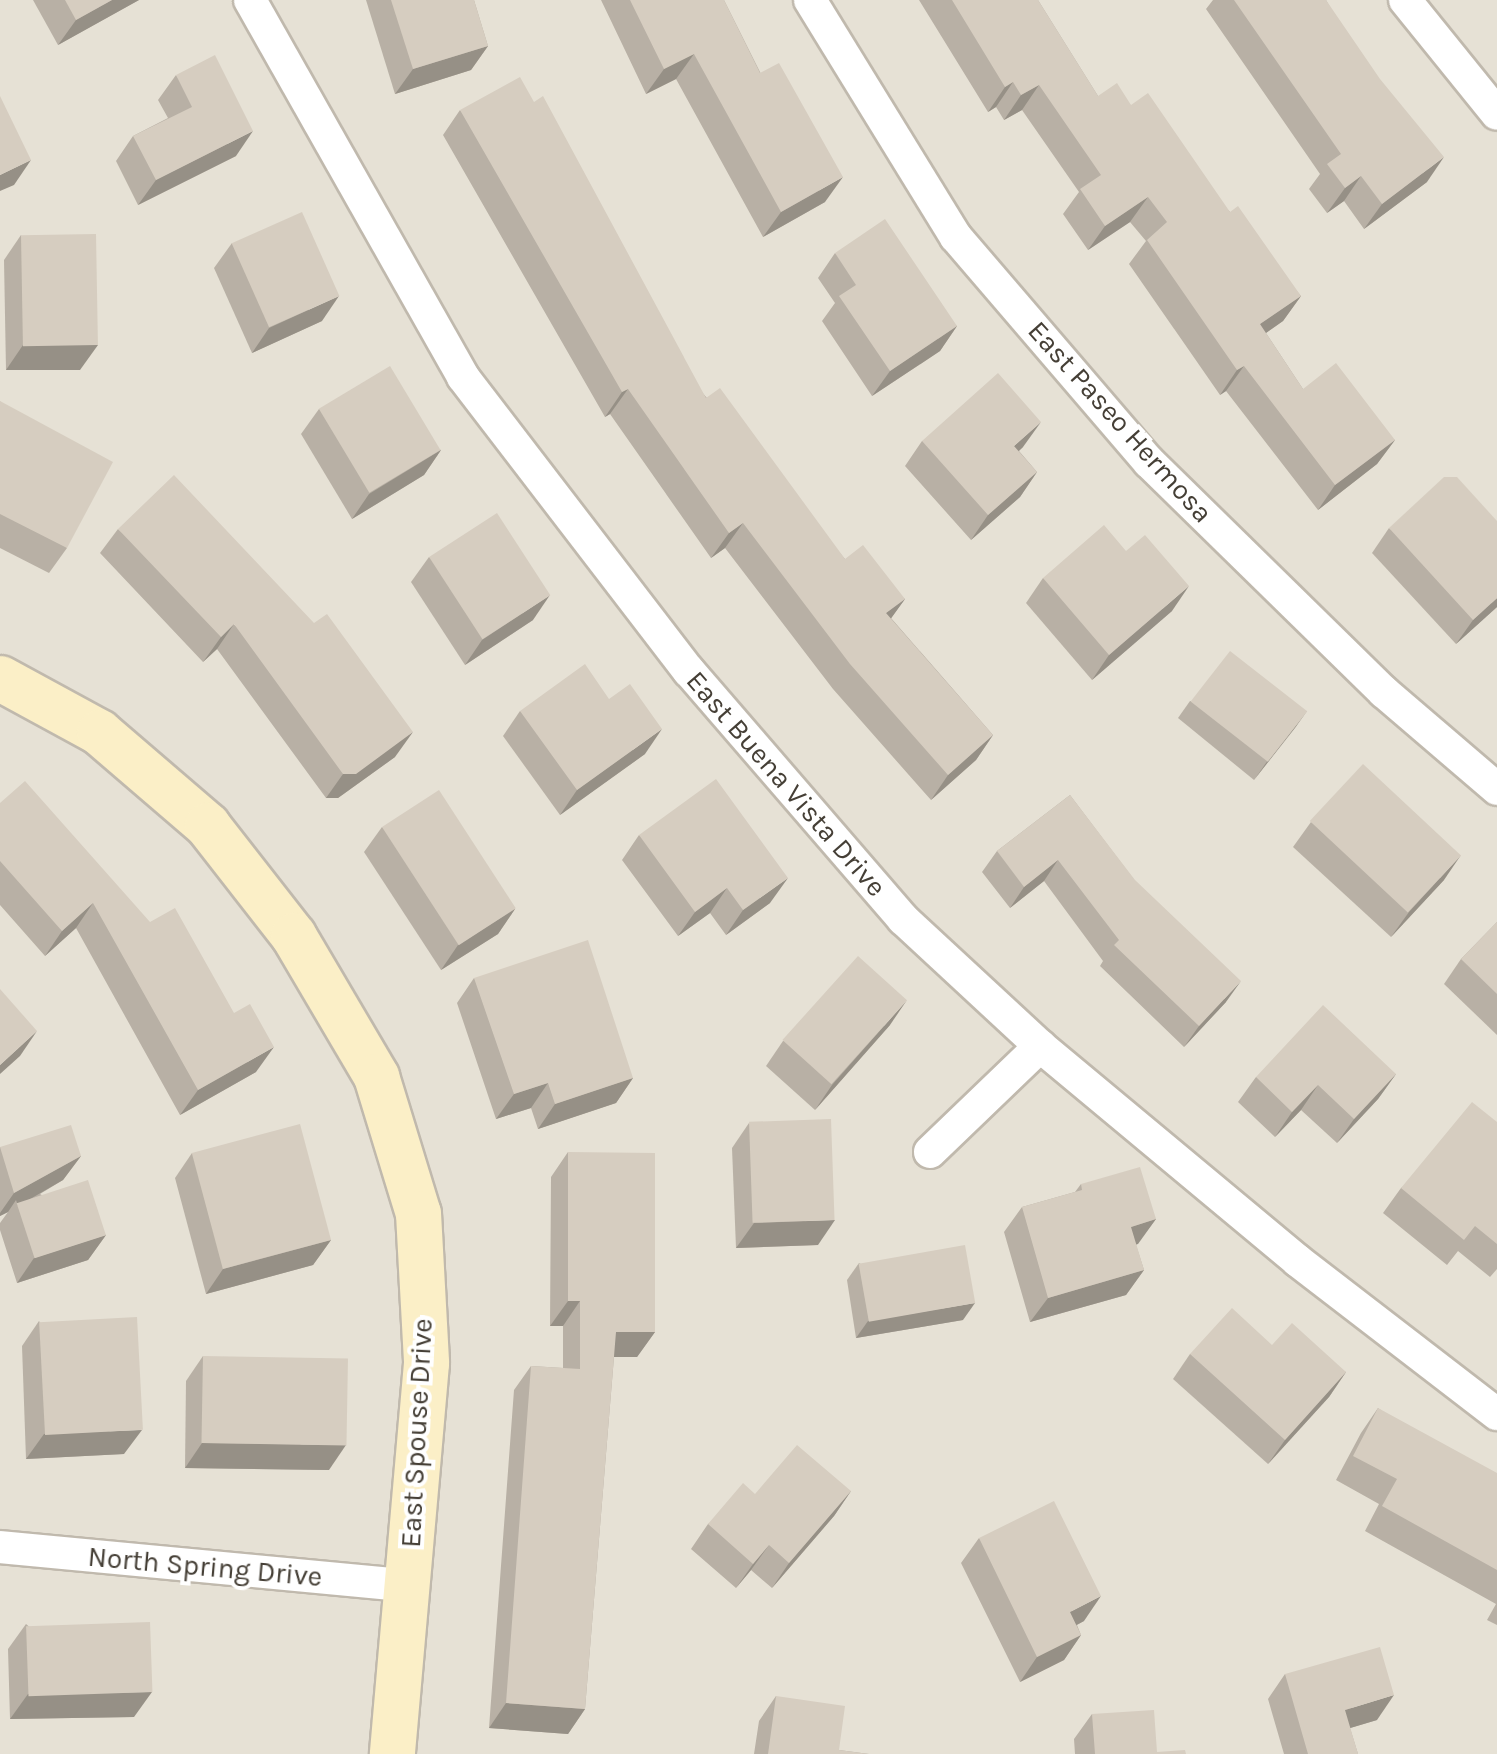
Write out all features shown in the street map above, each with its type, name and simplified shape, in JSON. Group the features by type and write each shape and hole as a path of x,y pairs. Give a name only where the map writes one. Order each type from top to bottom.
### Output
{"main road":[{"name":"East Spouse Drive","path":"0,678 99,732 207,824 292,935 376,1076 418,1212 426,1363 410,1586 392,1754"}],"street":[{"name":"East Buena Vista Drive","path":"250,0 464,376 701,686 903,919 1040,1046 1298,1261 1497,1414"},
{"name":"East Paseo Hermosa","path":"810,0 956,237 1149,462 1384,692 1497,789"},
{"path":"1405,0 1497,114"},
{"path":"930,1152 1040,1046"},
{"name":"North Spring Drive","path":"0,1548 410,1586"}],"shaded area":[{"path":"0,0 1497,0 1497,1754 0,1754"}],"building":[{"path":"65,0 112,0 76,20"},
{"path":"391,0 474,0 488,46 413,69"},
{"path":"630,0 724,0 760,73 779,63 843,177 781,212 694,54 664,69"},
{"path":"952,0 1038,0 1098,96 1117,83 1131,105 1148,93 1230,212 1238,206 1301,296 1260,324 1303,389 1336,363 1395,440 1335,485 1244,366 1237,370 1147,240 1167,222 1148,197 1105,226 1080,189 1101,175 1039,85 1021,95 1013,82 1005,87"},
{"path":"1234,0 1326,0 1380,79 1444,157 1382,204 1361,176 1345,188 1327,164 1341,154"},
{"path":"215,55 253,131 156,180 133,136 192,107 176,75"},
{"path":"520,77 534,102 543,96 706,398 720,388 845,559 863,545 905,599 886,613 993,735 948,775 850,664 743,523 729,533 628,389 622,392 460,110"},
{"path":"0,96 31,160 0,175"},
{"path":"302,212 339,296 269,327 232,243"},
{"path":"885,219 957,326 890,371 839,296 856,285 835,253"},
{"path":"96,234 98,345 23,346 21,235"},
{"path":"390,366 440,450 369,493 319,409"},
{"path":"998,373 1041,422 1014,446 1037,472 988,515 922,441"},
{"path":"0,401 113,462 67,548 0,514"},
{"path":"174,475 314,623 327,614 413,732 356,774 343,774 234,624 221,637 118,529"},
{"path":"1444,477 1457,477 1497,521 1497,598 1473,620 1389,528"},
{"path":"497,513 550,595 482,639 429,557"},
{"path":"1104,525 1126,551 1145,535 1189,586 1109,655 1043,578"},
{"path":"1230,651 1307,711 1268,762 1191,701"},
{"path":"585,664 609,699 630,684 662,729 577,790 520,711"},
{"path":"1363,764 1461,855 1408,912 1310,821"},
{"path":"716,779 788,878 743,910 727,888 695,912 639,835"},
{"path":"25,781 150,922 175,908 234,1013 250,1004 274,1047 198,1090 93,903 62,931 0,861 0,803"},
{"path":"439,790 516,908 459,945 382,827"},
{"path":"1070,795 1135,880 1241,981 1199,1026 1114,945 1119,940 1058,860 1024,887 997,851"},
{"path":"1497,922 1497,994 1461,959"},
{"path":"588,940 633,1078 555,1104 548,1083 514,1094 474,978"},
{"path":"858,956 907,1000 831,1084 782,1040"},
{"path":"0,989 37,1031 0,1065"},
{"path":"1323,1005 1396,1074 1354,1119 1318,1085 1292,1112 1256,1077"},
{"path":"1472,1102 1497,1122 1497,1244 1475,1226 1464,1240 1401,1188"},
{"path":"831,1119 835,1220 753,1223 749,1122"},
{"path":"300,1124 331,1240 223,1269 192,1153"},
{"path":"71,1125 81,1156 14,1193 0,1147"},
{"path":"568,1152 655,1153 655,1332 616,1332 585,1709 506,1703 531,1366 580,1369 580,1301 568,1301"},
{"path":"1140,1167 1156,1219 1131,1227 1144,1270 1048,1298 1022,1207 1082,1190 1081,1184"},
{"path":"88,1180 106,1235 35,1258 17,1203"},
{"path":"965,1245 975,1303 869,1322 859,1264"},
{"path":"1232,1308 1272,1345 1292,1323 1346,1372 1285,1440 1190,1354"},
{"path":"137,1317 143,1430 45,1435 39,1322"},
{"path":"203,1356 348,1359 346,1446 201,1443"},
{"path":"1378,1408 1497,1473 1497,1570 1382,1506 1397,1479 1353,1456"},
{"path":"797,1445 851,1491 789,1563 769,1545 753,1564 708,1524 743,1483 755,1494"},
{"path":"1054,1501 1101,1596 1070,1612 1081,1635 1037,1657 979,1538"},
{"path":"150,1622 152,1692 29,1696 26,1626"},
{"path":"1380,1647 1394,1695 1345,1710 1358,1754 1308,1754 1285,1674"},
{"path":"776,1696 845,1706 839,1750 869,1754 768,1754"},
{"path":"1154,1710 1157,1752 1185,1750 1186,1754 1095,1754 1092,1714"}]}
